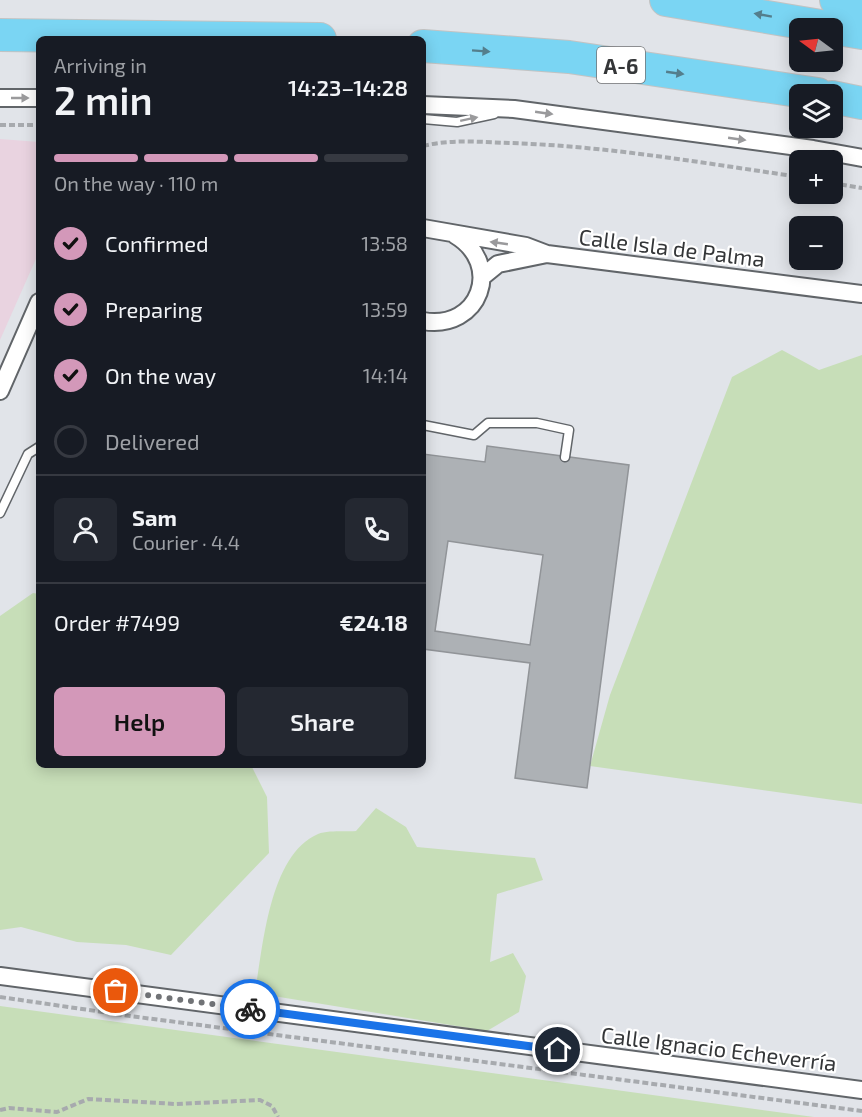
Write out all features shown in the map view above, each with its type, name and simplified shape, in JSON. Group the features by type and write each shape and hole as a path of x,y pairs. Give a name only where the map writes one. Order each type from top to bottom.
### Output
{"highway":[{"path":"666,0 862,33"},
{"path":"792,0 862,10"},
{"path":"836,0 862,10"},
{"path":"0,35 80,36"},
{"name":"A-6","path":"426,46 569,57 789,90"},
{"path":"843,99 862,103"}],"street":[{"path":"0,98 36,98"},
{"path":"426,105 514,109 813,149 862,158"},
{"name":"Calle Isla de Palma","path":"426,228 526,246 547,254 862,294"},
{"path":"426,321 455,320 473,305 482,277 476,257 451,233"},
{"name":"Calle Isla de Palma","path":"482,277 498,264 547,254"},
{"path":"0,391 36,309"},
{"name":"Calle Ignacio Echeverría","path":"0,976 862,1089"}],"lane":[{"path":"426,119 458,122 514,109"},
{"path":"426,426 474,435 488,423 537,423 569,430 565,457"},
{"path":"0,513 28,454 36,449"}],"path":[{"path":"0,124 36,125"},
{"path":"426,145 451,141 537,144 638,153 789,175"},
{"path":"843,185 862,188"},
{"path":"0,997 862,1111"},
{"path":"0,1110 9,1108 57,1112 88,1099 176,1104 260,1100 272,1106 278,1117"}],"shaded area":[{"path":"0,139 36,142 36,259 0,340"}],"green space":[{"path":"782,350 819,370 862,355 862,804 590,766 610,695 732,377"},
{"path":"33,593 36,594 36,768 252,768 267,797 269,853 171,955 126,945 77,942 21,927 0,930 0,616"},
{"path":"376,808 406,827 417,847 535,858 543,880 497,894 490,962 513,953 526,976 519,1012 487,1031 255,993 271,904 289,861 302,845 318,834 356,831"},
{"path":"0,1006 814,1117 0,1117"}],"building":[{"path":"487,446 629,465 587,788 515,778 530,663 426,649 426,454 485,462","holes":["448,541 543,555 530,645 435,631"]}],"way so far":[{"path":"116,991 250,1009"}],"route":[{"path":"250,1009 558,1050"}]}
